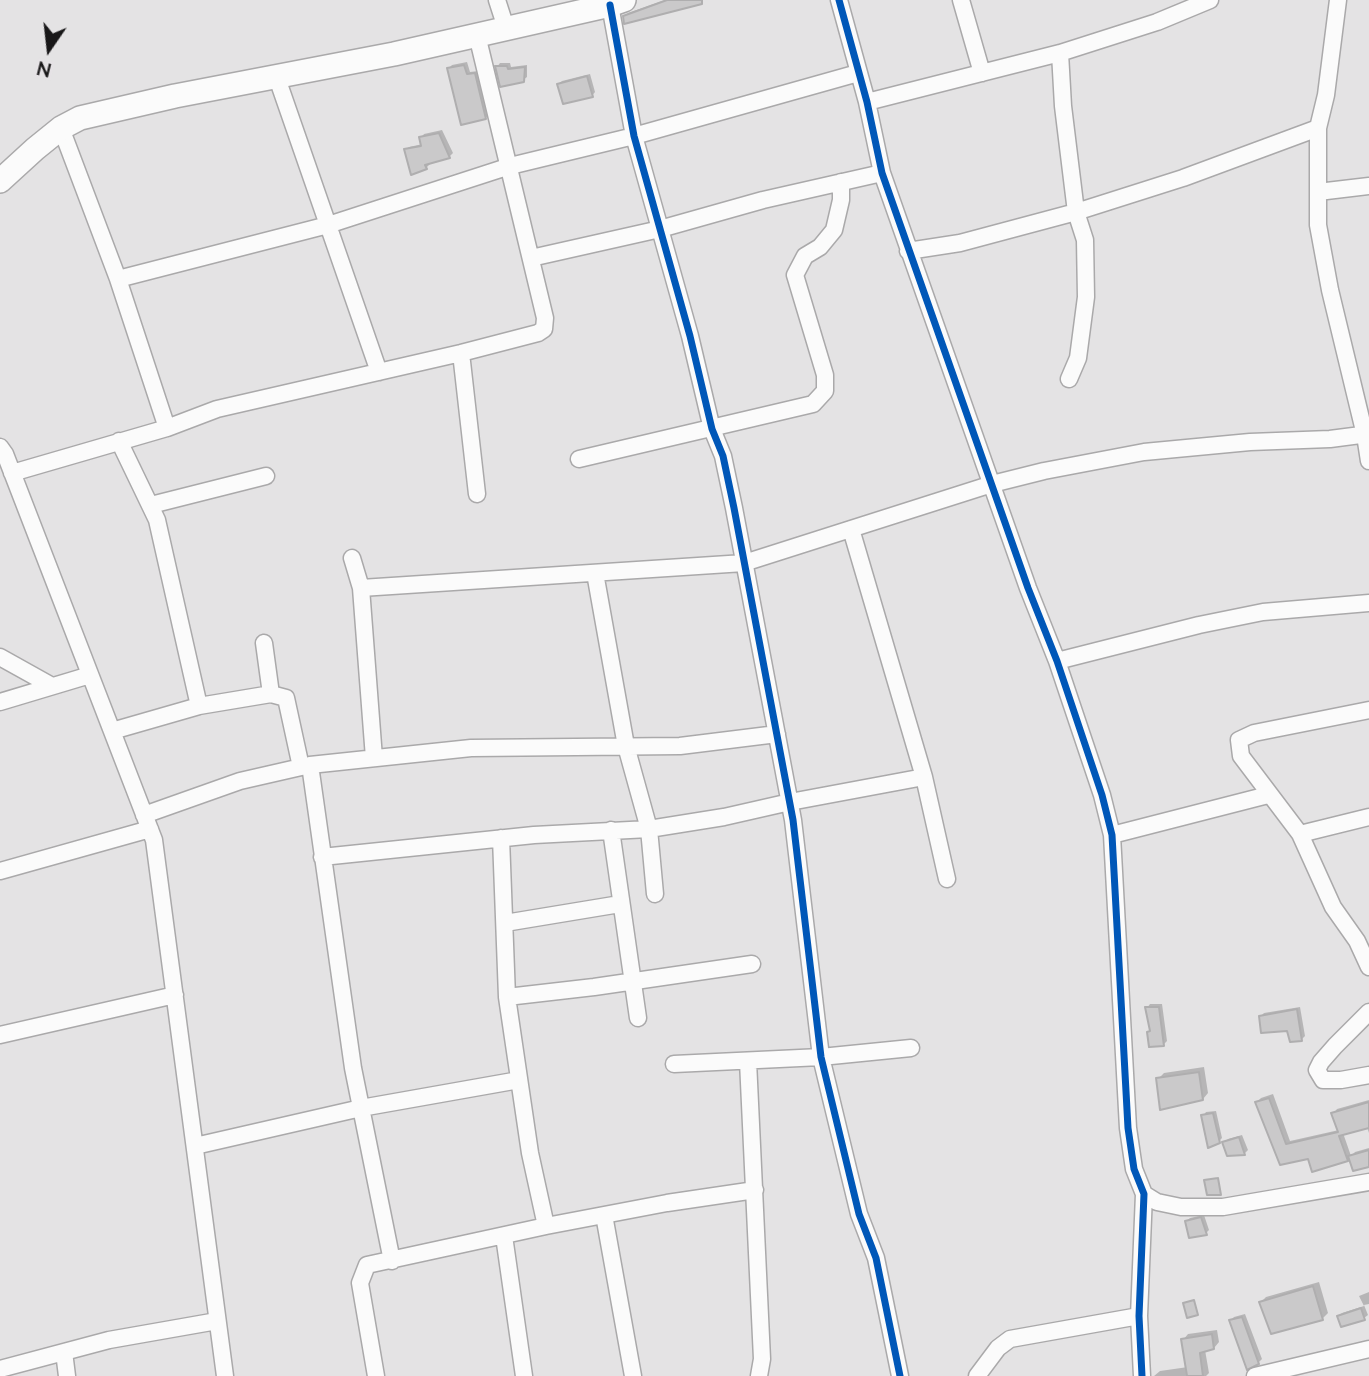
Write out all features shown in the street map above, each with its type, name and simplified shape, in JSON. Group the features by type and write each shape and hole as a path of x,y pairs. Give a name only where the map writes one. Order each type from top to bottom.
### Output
{"street":[{"path":"497,0 506,28"},
{"path":"839,0 867,102 882,173 1028,588 1057,661 1102,795 1112,835 1128,1129 1133,1169 1144,1194 1139,1316 1142,1376"},
{"path":"961,0 982,73"},
{"path":"867,102 1060,53 1157,22 1210,0"},
{"path":"1338,0 1326,95 1318,128 1318,225 1330,290 1367,434 1369,461"},
{"path":"0,181 61,128 80,118 162,99 277,78 617,3 634,136 690,336 712,429 723,456 777,734 790,802 821,1056 859,1214 876,1258 900,1376"},
{"path":"12,473 167,428 217,409 461,353 538,333 544,329 545,318 477,34"},
{"path":"1060,53 1063,106 1076,212 1085,240 1086,297 1078,358 1069,379"},
{"path":"118,279 328,225 510,166 634,136 858,73"},
{"path":"277,78 379,372"},
{"path":"61,128 118,279 167,428"},
{"path":"908,251 960,243 1076,212 1183,178 1318,128"},
{"path":"531,258 660,229 882,173"},
{"path":"579,459 813,404 825,391 825,375 795,275 805,256 820,247 834,230 841,200 841,182"},
{"path":"1318,192 1369,186"},
{"path":"461,353 477,494"},
{"path":"360,588 744,564 992,484 1044,471 1144,452 1367,434"},
{"path":"120,441 157,520 199,706"},
{"path":"0,447 153,840 225,1376"},
{"path":"151,505 266,476"},
{"path":"850,529 924,778 947,879"},
{"path":"352,558 360,588 374,758"},
{"path":"595,573 626,746 649,829 655,894"},
{"path":"1057,661 1199,625 1263,612 1369,603"},
{"path":"264,643 271,694"},
{"path":"0,657 52,685"},
{"path":"0,702 90,675"},
{"path":"112,732 199,706 271,694 286,698 305,766 353,1068 392,1261"},
{"path":"1369,710 1254,733 1239,740 1241,756 1300,834 1333,907 1357,941 1369,967"},
{"path":"0,870 147,822 240,781 305,766 471,748 680,746 777,734"},
{"path":"321,856 501,838 649,829 924,778"},
{"path":"1112,835 1268,795"},
{"path":"1300,834 1369,817"},
{"path":"611,830 638,1017"},
{"path":"501,838 507,997 530,1153 546,1226"},
{"path":"505,923 620,904"},
{"path":"507,997 752,964"},
{"path":"0,1035 174,995"},
{"path":"1369,1012 1335,1046 1317,1070 1323,1080 1369,1075"},
{"path":"674,1064 911,1048"},
{"path":"748,1061 762,1359 759,1376"},
{"path":"195,1146 361,1108 519,1080"},
{"path":"1144,1194 1157,1202 1181,1208 1223,1207 1369,1182"},
{"path":"376,1376 360,1283 367,1265 546,1226 755,1189"},
{"path":"604,1215 633,1376"},
{"path":"504,1236 524,1376"},
{"path":"977,1376 998,1348 1010,1339 1139,1316"},
{"path":"0,1369 109,1340 217,1321"},
{"path":"1255,1376 1369,1349"},
{"path":"64,1352 68,1376"}],"building":[{"path":"667,0 702,0 702,4 624,24 623,16"},
{"path":"464,65 467,74 475,73 486,119 461,125 447,68"},
{"path":"495,66 507,66 508,69 525,67 524,82 500,87"},
{"path":"587,76 593,97 563,104 557,84"},
{"path":"439,133 450,158 425,165 427,169 411,175 404,149 421,146 419,137"},
{"path":"1145,1007 1159,1007 1164,1046 1149,1047 1147,1032 1150,1031"},
{"path":"1297,1009 1302,1041 1290,1042 1287,1031 1261,1033 1259,1016"},
{"path":"1199,1072 1203,1100 1160,1110 1156,1078"},
{"path":"1269,1098 1286,1144 1338,1132 1331,1113 1369,1102 1369,1128 1339,1136 1348,1161 1312,1172 1308,1159 1280,1165 1255,1102"},
{"path":"1213,1113 1220,1143 1208,1148 1201,1115"},
{"path":"1239,1137 1245,1155 1227,1156 1222,1142"},
{"path":"1369,1150 1369,1167 1353,1171 1348,1156"},
{"path":"1218,1178 1221,1195 1207,1195 1204,1180"},
{"path":"1201,1217 1207,1235 1189,1238 1185,1221"},
{"path":"1313,1286 1323,1320 1271,1334 1259,1302"},
{"path":"1194,1300 1198,1315 1187,1318 1183,1303"},
{"path":"1361,1308 1365,1320 1341,1327 1337,1316"},
{"path":"1242,1317 1259,1364 1247,1370 1229,1320"},
{"path":"1212,1334 1214,1349 1200,1353 1203,1376 1187,1376 1181,1339"}],"cycle path":[{"path":"839,0 867,102 882,173 1028,588 1057,661 1102,795 1112,835 1128,1128 1134,1169 1144,1194 1139,1316 1142,1376"},
{"path":"610,5 634,136 690,336 712,429 723,456 734,508 793,820 821,1057 859,1214 876,1258 900,1376"}]}
